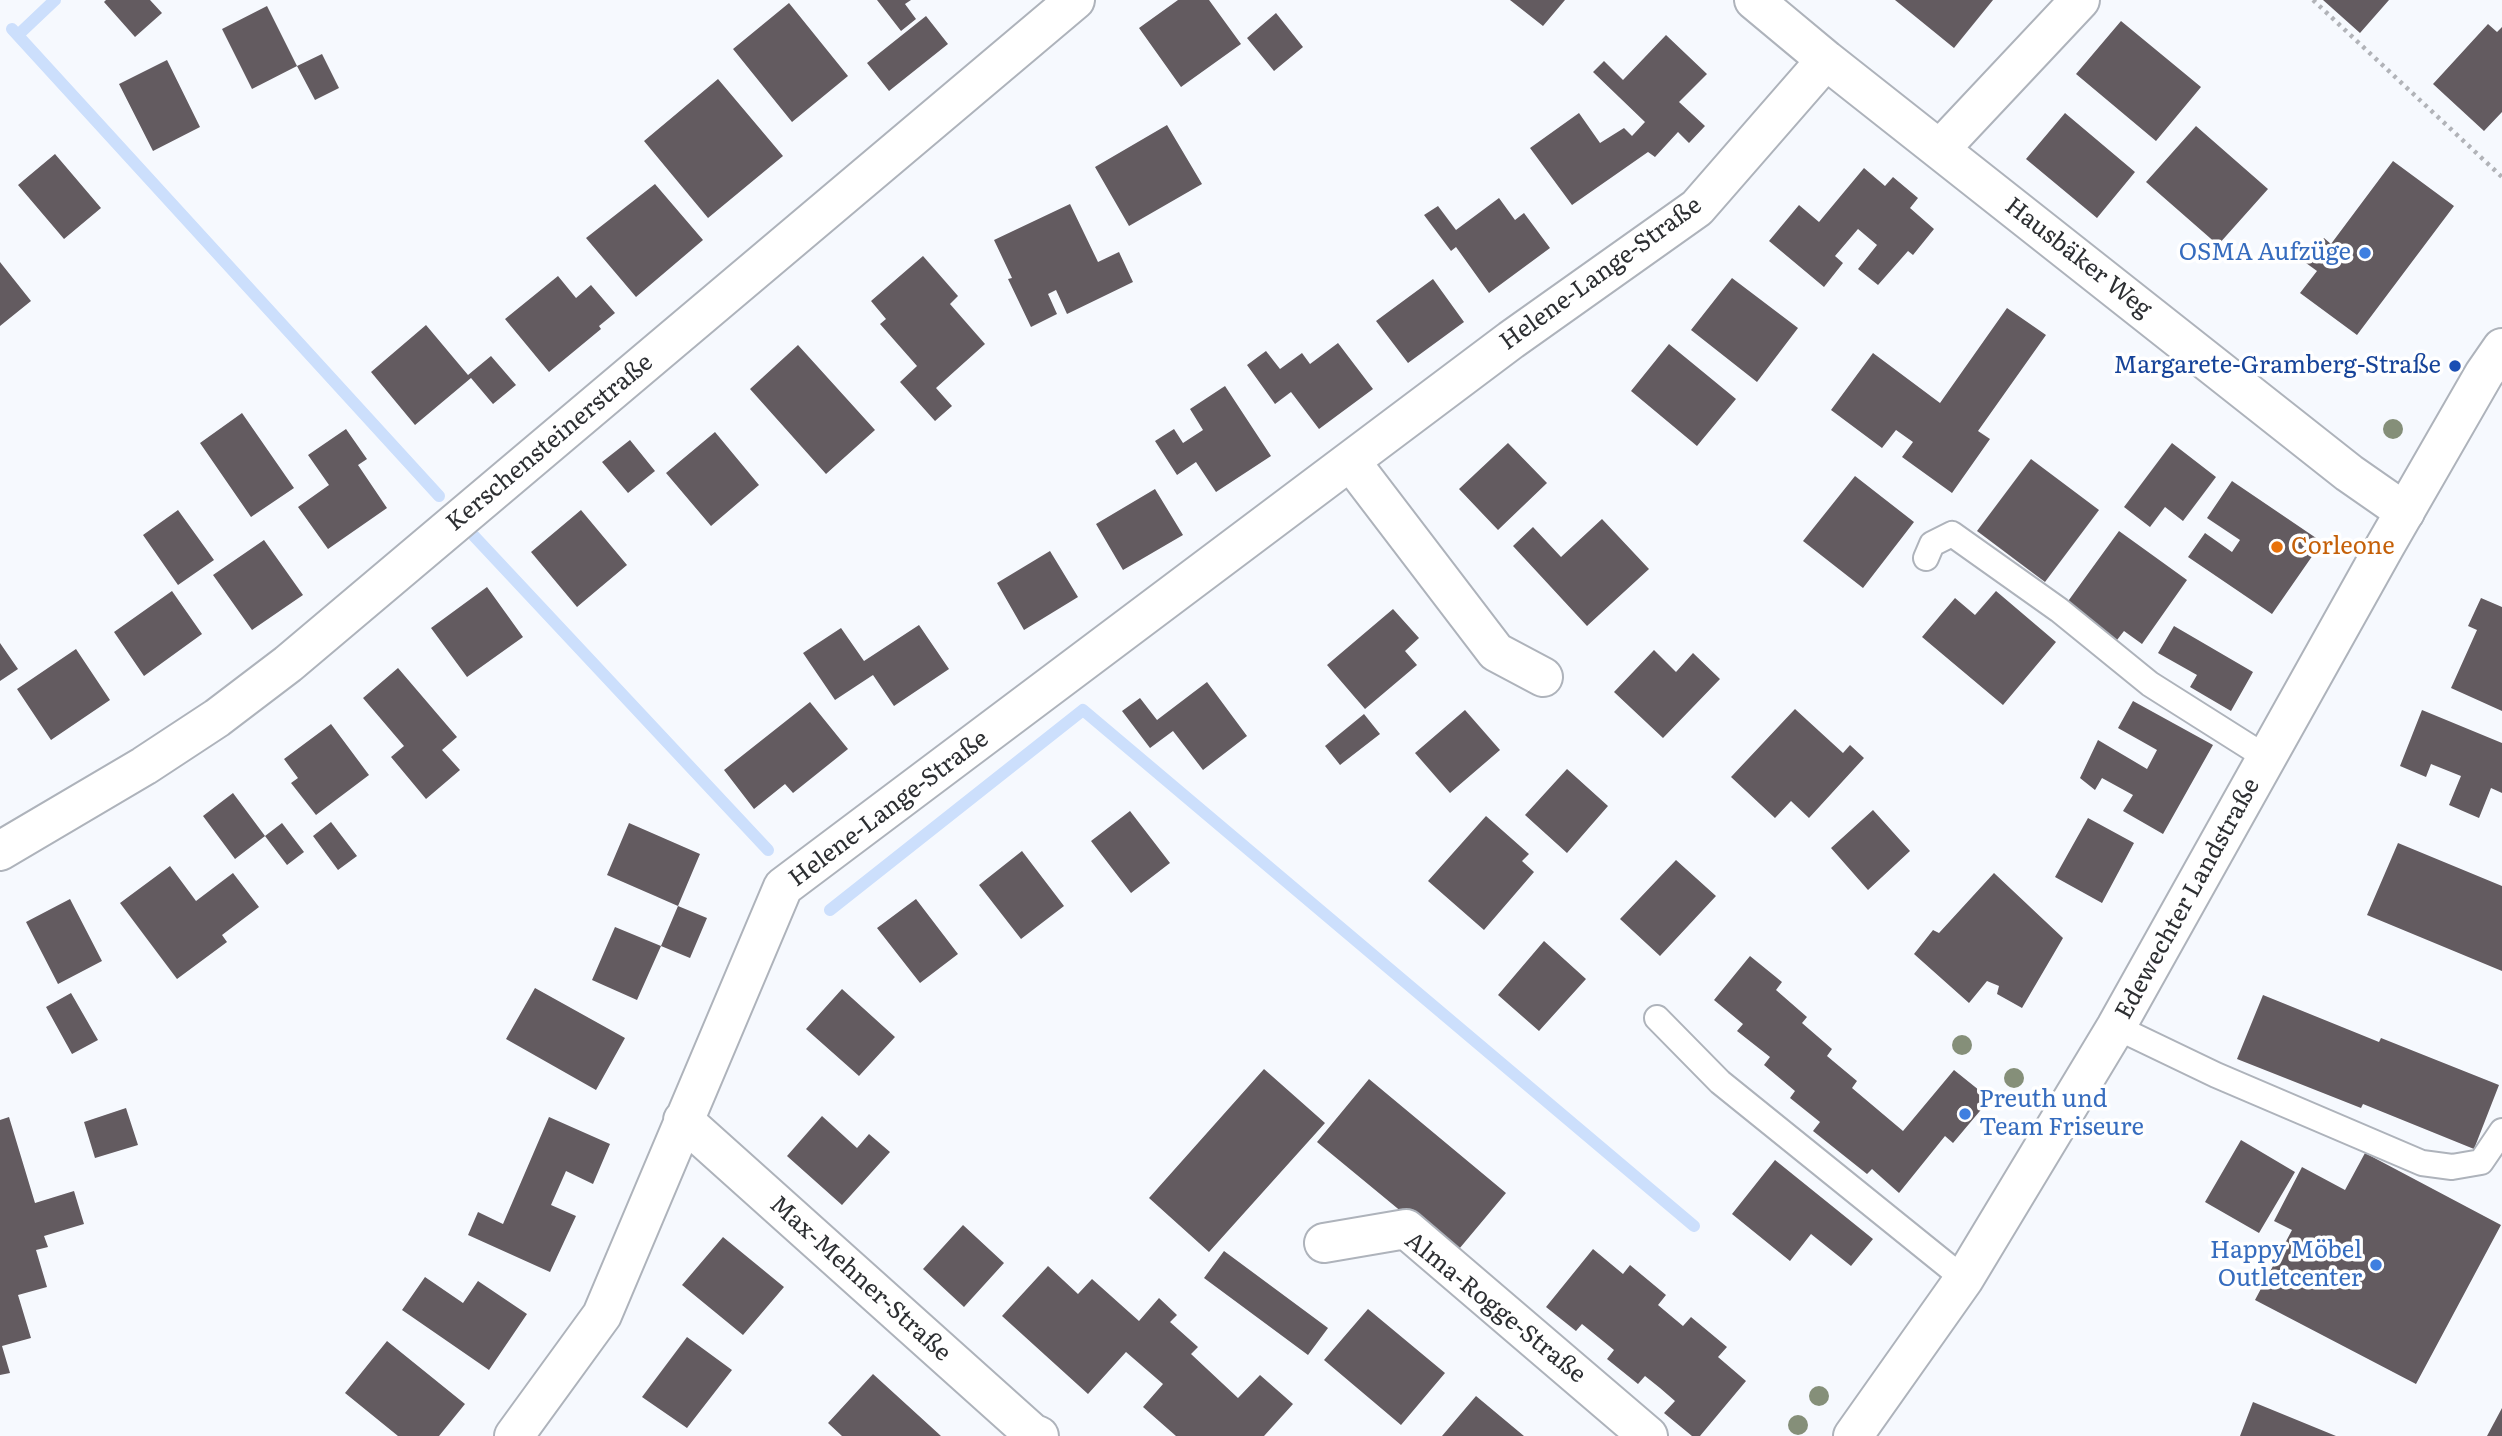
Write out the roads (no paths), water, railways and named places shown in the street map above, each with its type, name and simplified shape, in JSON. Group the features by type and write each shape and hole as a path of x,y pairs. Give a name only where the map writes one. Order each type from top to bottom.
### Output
{"street":[{"name":"Kerschensteinerstraße","path":"0,851 144,766 216,718 288,664 1075,0"},
{"name":"Hausbäker Weg","path":"1754,0 1826,60 2349,473 2405,512"},
{"path":"1940,149 2080,0"},
{"name":"Helene-Lange-Straße","path":"514,1436 602,1314 783,887 1511,341 1697,208 1826,60"},
{"name":"Edewechter Landstraße","path":"1862,1433 1964,1279 2116,1027 2405,512 2484,374 2502,348"},
{"path":"1351,462 1496,652 1544,677"},
{"name":"Max-Mehner-Straße","path":"683,1120 1031,1433 1039,1436"},
{"name":"Alma-Rogge-Straße","path":"1324,1243 1406,1229 1648,1436"}],"lane":[{"path":"1926,558 1932,544 1952,534 2059,610 2150,684 2267,758"},
{"path":"1657,1018 1720,1082 1964,1279"},
{"path":"2116,1027 2216,1075 2421,1163 2452,1167 2481,1162 2502,1131"}],"waterway":[{"path":"18,35 55,0"},
{"path":"12,29 439,496"},
{"path":"474,536 768,850"},
{"path":"830,910 1083,710 1694,1226"}],"place":[{"name":"OSMA Aufzüge","path":"2365,253"},
{"name":"Margarete-Gramberg-Straße","path":"2455,366"},
{"name":"Corleone","path":"2277,547"},
{"name":"Preuth und Team Friseure","path":"1965,1114"},
{"name":"Happy Möbel Outletcenter","path":"2376,1265"}]}
